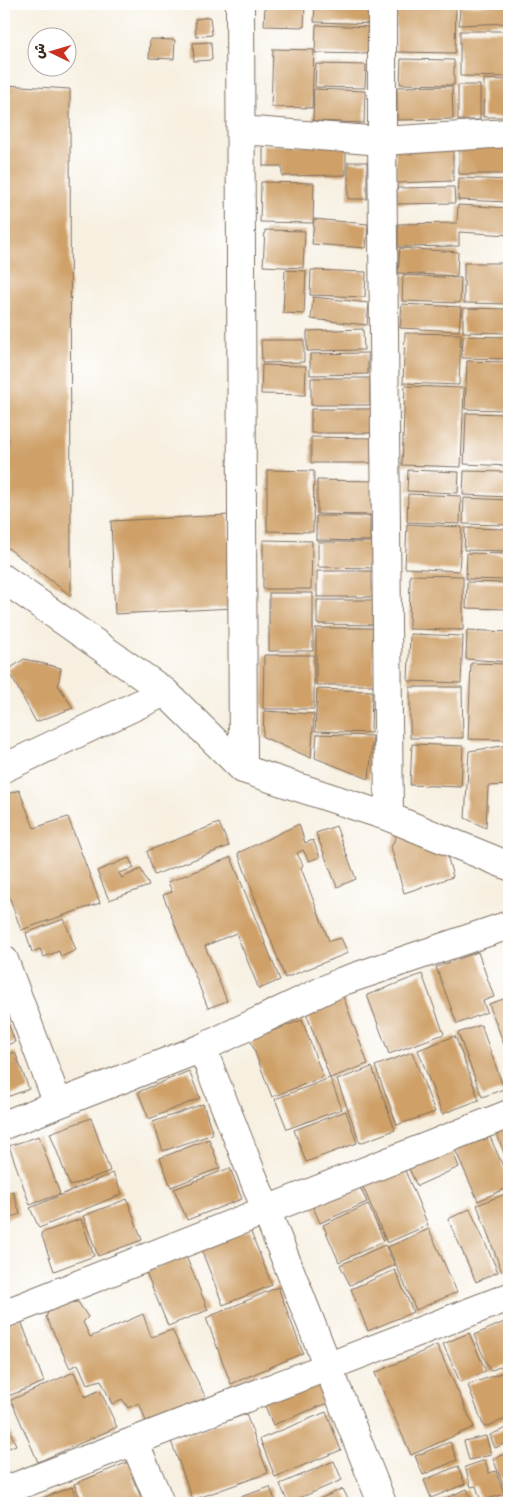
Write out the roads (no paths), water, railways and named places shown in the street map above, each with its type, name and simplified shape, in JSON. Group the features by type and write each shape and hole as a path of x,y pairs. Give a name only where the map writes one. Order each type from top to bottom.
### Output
{"street":[{"path":"240,4 243,770"},
{"path":"382,4 390,817"},
{"path":"241,130 382,141 509,133"},
{"path":"4,579 165,692 243,770 390,817 509,866"},
{"path":"4,768 165,692"},
{"path":"4,1125 202,1048 343,981 509,925"},
{"path":"4,960 58,1104"},
{"path":"202,1048 382,1503"},
{"path":"4,1314 509,1114"},
{"path":"4,1491 509,1297"},
{"path":"134,1441 160,1503"}]}
